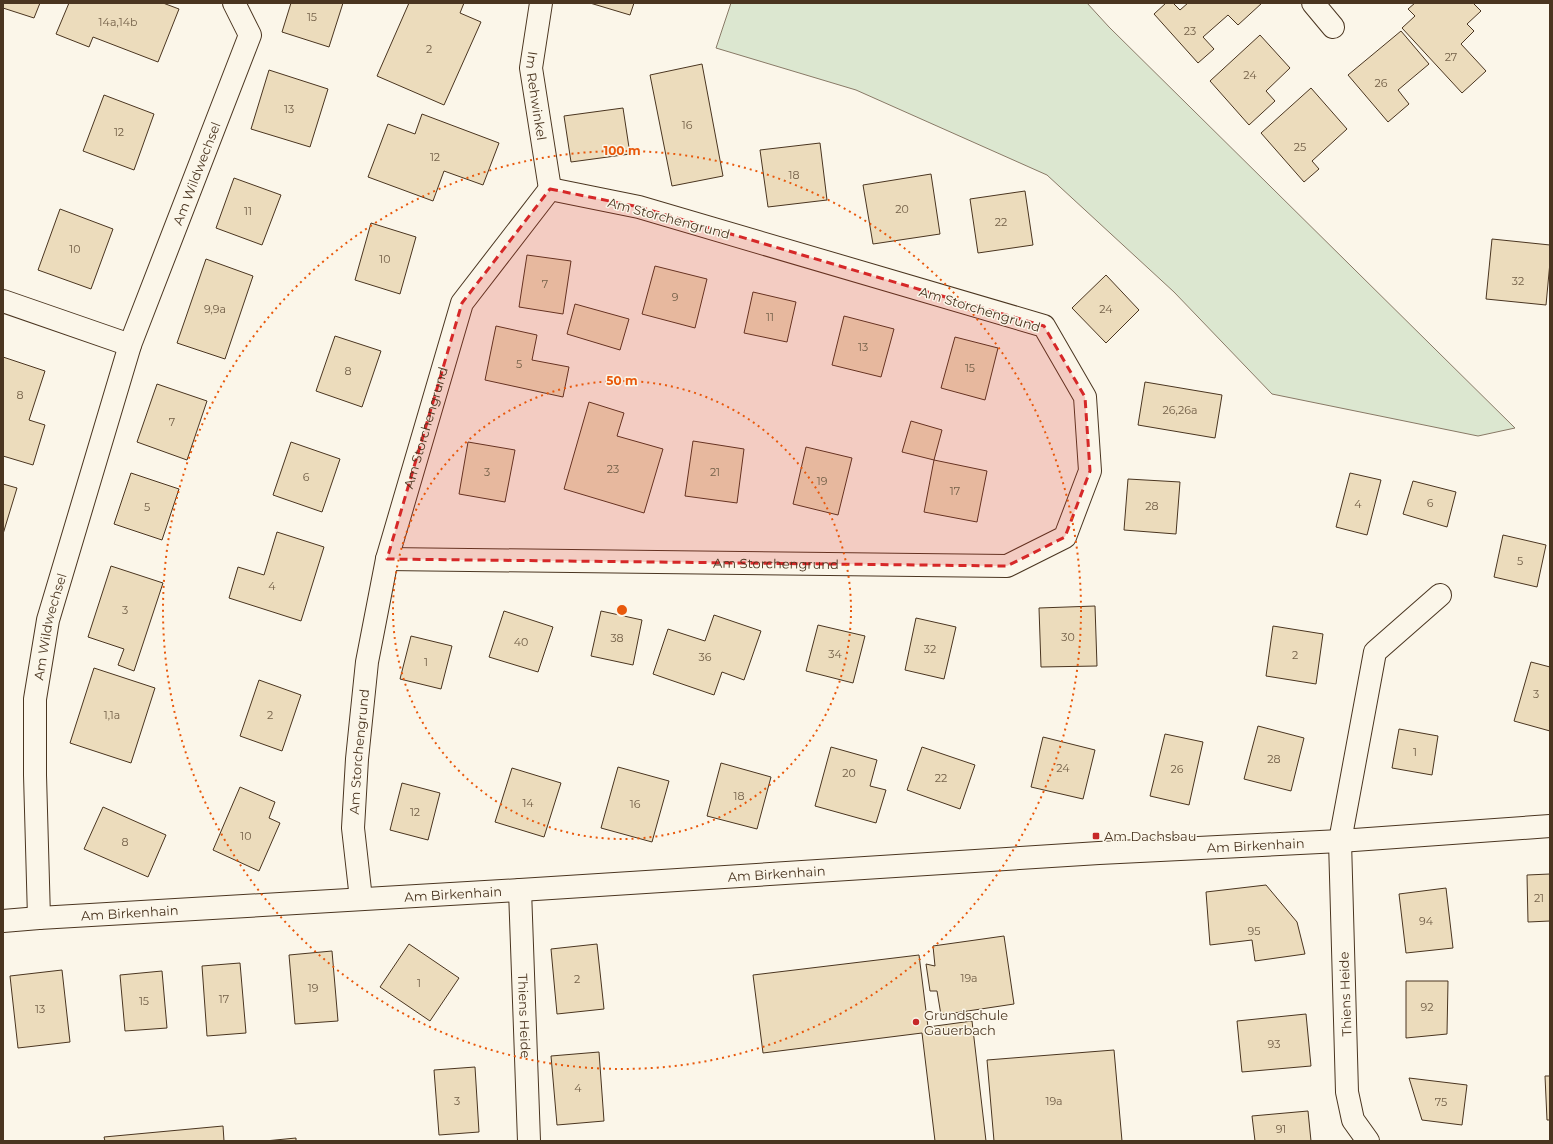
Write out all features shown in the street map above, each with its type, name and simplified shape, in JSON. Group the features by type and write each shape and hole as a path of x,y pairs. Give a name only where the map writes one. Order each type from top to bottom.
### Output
{"street":[{"name":"Am Wildwechsel","path":"38,918 35,699 48,620 130,345 250,35 234,3"},
{"name":"Im Rehwinkel","path":"541,3 532,68 550,189"},
{"path":"1313,3 1334,27"},
{"name":"Am Storchengrund","path":"361,899 353,828 357,760 367,662 387,559 462,303 550,189 639,208 1044,326 1085,397 1090,471 1065,537 1007,566 387,559"},
{"path":"3,301 130,345"},
{"path":"1340,841 1375,652 1440,595"},
{"name":"Am Birkenhain","path":"3,921 1099,853 1340,841 1550,826"},
{"name":"Thiens Heide","path":"1340,841 1347,1092 1353,1120 1368,1141"},
{"name":"Thiens Heide","path":"520,890 529,1141"}],"highlighted area":[{"path":"550,189 639,207 1044,326 1085,397 1090,471 1065,537 1007,566 387,559 462,303"}],"green space":[{"path":"731,3 1087,3 1109,27 1515,428 1478,436 1272,394 1174,292 1047,175 856,90 716,48"}],"building":[{"path":"3,3 40,3 34,18 3,8"},
{"path":"69,3 163,3 179,9 158,62 93,37 89,47 56,34"},
{"path":"291,3 343,3 329,47 282,32"},
{"path":"409,3 464,3 460,13 481,22 444,105 377,76"},
{"path":"590,3 634,3 630,15"},
{"path":"1166,3 1173,3 1180,10 1188,3 1262,3 1238,25 1228,15 1203,37 1214,49 1198,63 1154,14"},
{"path":"1415,3 1473,3 1481,11 1467,24 1474,31 1461,44 1486,71 1462,93 1402,28 1415,16 1408,9"},
{"path":"1401,31 1429,64 1398,90 1409,104 1388,122 1348,75"},
{"path":"1260,35 1290,68 1266,91 1275,101 1249,125 1210,81"},
{"path":"702,64 723,176 672,186 650,75"},
{"path":"269,70 328,89 310,147 251,129"},
{"path":"1311,88 1347,129 1312,161 1319,169 1304,182 1261,133"},
{"path":"104,95 154,114 134,170 83,151"},
{"path":"623,108 630,154 571,162 564,116"},
{"path":"422,114 499,143 483,185 444,171 433,201 368,177 388,124 415,134"},
{"path":"820,143 827,200 768,207 760,150"},
{"path":"931,174 940,234 873,244 863,185"},
{"path":"234,178 281,195 262,245 216,228"},
{"path":"1025,191 1033,245 978,253 970,199"},
{"path":"60,209 113,229 91,289 38,270"},
{"path":"371,223 416,237 400,294 355,280"},
{"path":"1492,239 1550,245 1546,305 1486,299"},
{"path":"527,255 571,261 563,314 519,307"},
{"path":"206,259 253,276 225,359 177,343"},
{"path":"655,266 707,279 695,328 642,314"},
{"path":"1106,275 1139,310 1106,343 1072,308"},
{"path":"753,292 796,302 787,342 744,333"},
{"path":"575,304 629,319 620,350 567,334"},
{"path":"844,316 894,329 881,377 832,365"},
{"path":"496,326 537,335 532,360 569,367 563,397 485,380"},
{"path":"335,336 381,351 362,407 316,391"},
{"path":"955,337 998,348 985,400 941,388"},
{"path":"3,357 45,371 29,420 45,425 33,465 3,456"},
{"path":"1145,382 1222,395 1215,438 1138,425"},
{"path":"157,384 207,401 187,460 137,442"},
{"path":"589,402 624,413 617,436 663,449 644,513 564,489"},
{"path":"911,421 942,430 934,460 902,452"},
{"path":"693,441 744,449 737,503 685,496"},
{"path":"291,442 340,459 322,512 273,495"},
{"path":"468,442 515,450 505,502 459,494"},
{"path":"806,447 852,458 838,515 793,504"},
{"path":"934,460 987,471 977,522 924,512"},
{"path":"131,473 179,489 162,540 114,524"},
{"path":"1350,473 1381,480 1367,535 1336,527"},
{"path":"1128,479 1180,482 1176,534 1124,530"},
{"path":"1413,481 1456,492 1447,527 1403,514"},
{"path":"3,484 17,488 3,534"},
{"path":"277,532 324,547 301,621 229,598 238,567 264,575"},
{"path":"1503,535 1546,545 1537,587 1494,577"},
{"path":"111,566 163,583 134,671 118,665 124,649 88,637"},
{"path":"1095,606 1097,666 1041,667 1039,608"},
{"path":"504,611 553,627 538,672 489,657"},
{"path":"601,611 642,620 633,665 591,656"},
{"path":"714,615 761,631 744,680 722,672 714,695 653,674 668,629 705,641"},
{"path":"916,618 956,627 944,679 905,670"},
{"path":"818,625 865,636 853,683 806,671"},
{"path":"1273,626 1323,634 1316,684 1266,676"},
{"path":"411,636 452,646 441,689 400,679"},
{"path":"1531,662 1550,667 1550,731 1514,721"},
{"path":"94,668 155,688 131,763 70,743"},
{"path":"259,680 301,695 282,751 240,736"},
{"path":"1258,726 1304,738 1291,791 1244,779"},
{"path":"1399,729 1438,736 1432,775 1392,768"},
{"path":"1165,734 1203,742 1189,805 1150,796"},
{"path":"1043,737 1095,750 1083,799 1031,787"},
{"path":"831,747 877,760 870,786 886,790 876,823 815,806"},
{"path":"922,747 975,765 960,809 907,790"},
{"path":"721,763 771,777 757,829 707,816"},
{"path":"618,767 669,781 652,842 601,828"},
{"path":"512,768 561,783 544,837 495,822"},
{"path":"402,783 440,793 428,840 390,830"},
{"path":"240,787 275,802 269,818 280,823 259,871 213,850"},
{"path":"103,807 166,835 148,877 84,849"},
{"path":"1550,874 1550,921 1528,922 1527,875"},
{"path":"1266,885 1297,922 1305,954 1255,961 1252,940 1210,945 1206,892"},
{"path":"1446,888 1453,948 1406,953 1399,894"},
{"name":"Grundschule Gauerbach","path":"1004,936 1014,1004 941,1015 937,991 930,991 926,964 935,966 933,946"},
{"path":"409,944 459,978 430,1021 380,987"},
{"path":"597,944 604,1009 557,1014 551,949"},
{"path":"332,951 338,1021 295,1024 289,955"},
{"name":"Grundschule Gauerbach","path":"919,955 928,1027 972,1021 986,1141 935,1141 922,1033 763,1053 753,975"},
{"path":"240,963 246,1033 207,1036 202,966"},
{"path":"62,970 70,1042 18,1048 10,976"},
{"path":"162,971 167,1028 125,1031 120,975"},
{"path":"1406,981 1448,981 1447,1034 1406,1038"},
{"path":"1306,1014 1311,1066 1242,1072 1237,1021"},
{"name":"Grundschule Gauerbach","path":"1114,1050 1122,1141 994,1141 987,1060"},
{"path":"599,1052 604,1121 557,1125 551,1056"},
{"path":"475,1067 479,1132 439,1135 434,1070"},
{"path":"1545,1076 1550,1076 1550,1120 1547,1120"},
{"path":"1409,1078 1467,1085 1462,1125 1422,1120"},
{"path":"1308,1111 1311,1141 1255,1141 1252,1116"},
{"path":"223,1126 224,1141 105,1141 104,1137"},
{"path":"296,1138 296,1141 265,1141"}],"place":[{"name":"Am Dachsbau","path":"1096,836"},
{"name":"Grundschule Gauerbach","path":"916,1022"}]}
